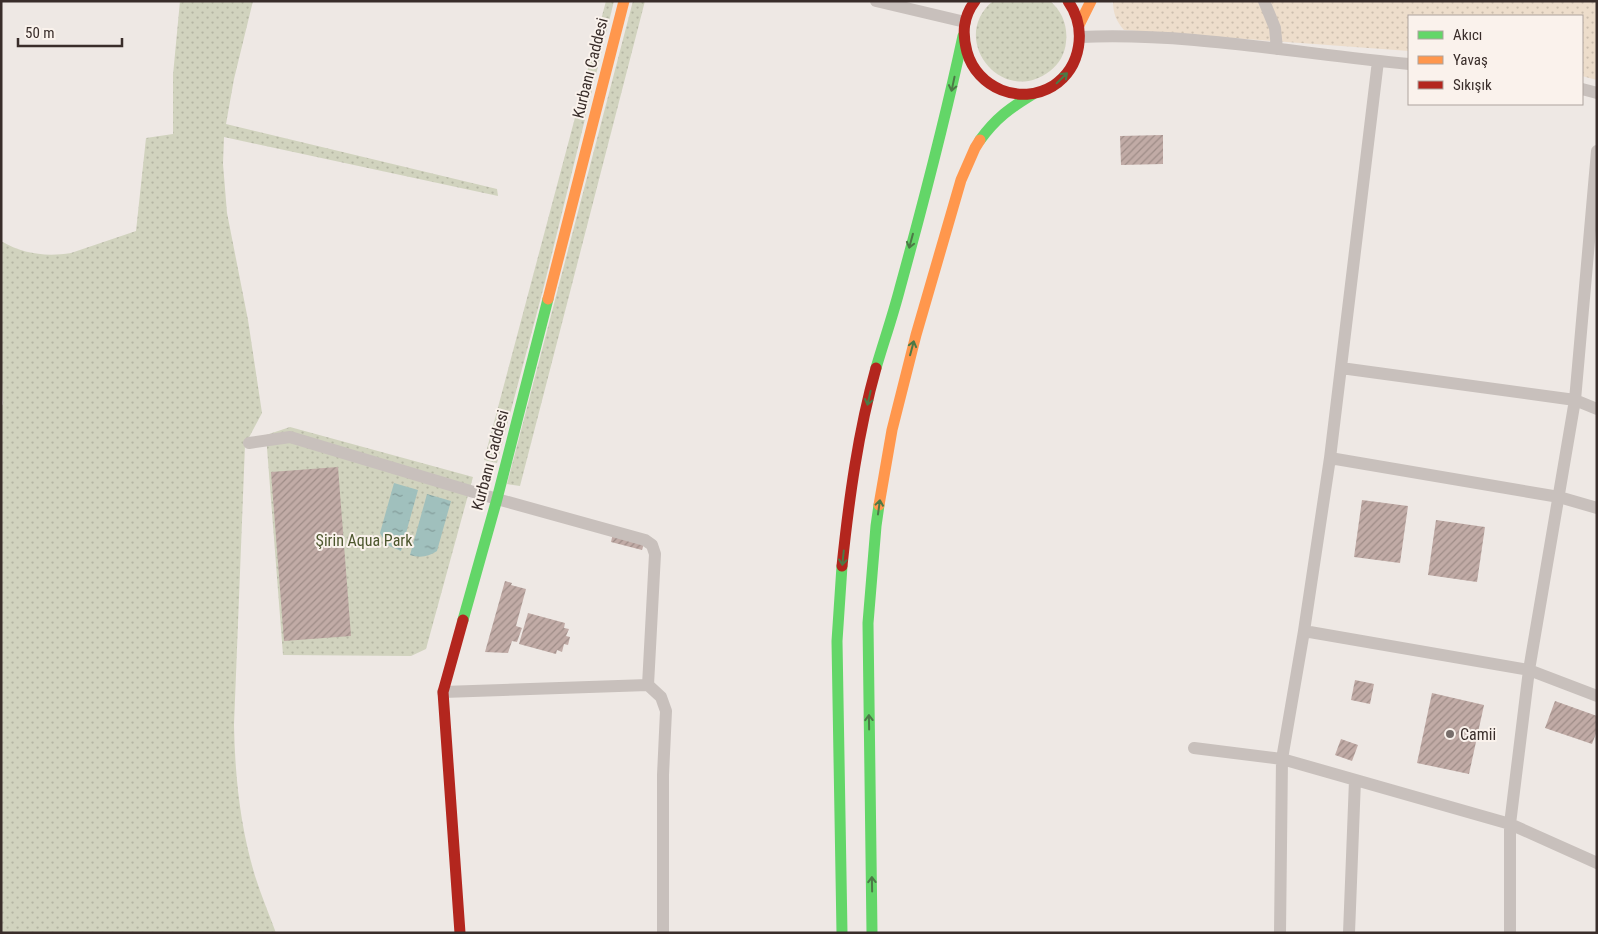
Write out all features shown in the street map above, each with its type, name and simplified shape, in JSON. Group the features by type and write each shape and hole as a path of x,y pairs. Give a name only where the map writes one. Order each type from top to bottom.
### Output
{"main road":[{"name":"Kurbanı Caddesi","path":"460,933 443,692 497,499 624,1"},
{"path":"842,933 837,641 846,528 856,460 872,384 942,134 965,22 975,1"},
{"path":"872,933 868,623 876,526 890,439 913,344 961,180 975,148 988,129 1007,110 1033,94 1054,85 1063,78 1076,59 1080,31 1076,14 1068,1"},
{"path":"1080,31 1091,1"},
{"path":"963,36 964,47 973,69 989,85 1010,94 1033,94"}],"street":[{"path":"876,1 965,22"},
{"path":"1264,1 1275,28 1277,49"},
{"path":"1080,31 1113,35 1158,36 1408,64"},
{"path":"1280,933 1282,759 1304,631 1330,458 1378,61"},
{"path":"1583,89 1597,93"},
{"path":"1510,933 1510,824 1529,670 1575,400 1597,151"},
{"path":"1341,368 1575,400 1597,408"},
{"path":"249,443 290,437 497,499 645,540 652,545 655,554 648,685"},
{"path":"1330,458 1559,497 1597,508"},
{"path":"1304,631 1529,670 1597,696"},
{"path":"443,692 648,685 661,697 666,711 663,775 663,933"},
{"path":"1194,748 1282,759 1510,824 1597,863"},
{"path":"1349,933 1355,780"}],"green space":[{"path":"180,1 253,1 234,79 226,124 497,189 498,196 224,137 223,164 227,213 248,320 262,413 245,445 234,725 236,763 239,801 250,857 257,883 276,933 1,933 1,405 3,405 1,241 26,252 62,254 71,253 136,231 146,138 173,134 173,75"},
{"path":"606,1 614,1 544,286 497,463 484,460"},
{"path":"633,1 645,1 520,486 507,484"},
{"path":"993,1 1050,1 1058,9 1065,25 1066,42 1061,58 1050,71 1032,80 1015,81 999,75 987,64 978,50 976,33 980,16"},
{"name":"Şirin Aqua Park","path":"290,427 473,477 426,649 411,656 283,655 266,435"}],"sand":[{"path":"1113,1 1597,1 1597,80 1583,76 1583,15 1408,15 1408,51 1124,30 1115,17"}],"water":[{"path":"394,483 418,490 401,551 387,545 380,533"},
{"path":"427,494 451,501 437,551 427,556 414,556 410,555"}],"building":[{"path":"1163,135 1163,164 1121,165 1120,136"},
{"path":"338,467 351,636 284,641 271,472"},
{"path":"1362,500 1408,506 1400,563 1354,557"},
{"path":"1436,520 1485,527 1477,582 1428,575"},
{"path":"614,529 646,537 642,550 611,542"},
{"path":"505,581 512,583 511,585 526,589 516,626 522,628 517,642 512,641 508,653 485,652"},
{"path":"528,613 565,623 564,628 569,629 566,636 570,637 568,645 564,644 562,652 557,650 556,654 519,644"},
{"path":"1355,680 1374,684 1370,704 1351,700"},
{"name":"Camii","path":"1432,693 1484,705 1469,774 1417,763"},
{"path":"1555,701 1597,716 1597,731 1592,744 1545,728"},
{"path":"1341,739 1358,745 1352,761 1335,755"}],"traffic: fast":[{"path":"876,368 925,194 963,36"},
{"path":"980,140 1004,114 1033,94"},
{"path":"463,620 497,499 548,299"},
{"path":"872,933 868,623 879,505"},
{"path":"842,566 837,641 842,933"}],"traffic: slow":[{"path":"548,299 624,1"},
{"path":"1079,25 1091,1"},
{"path":"879,505 892,430 916,335 961,180 980,140"}],"traffic: jam":[{"path":"975,1 968,13 964,32 967,52 972,65 990,84 1014,94 1040,92 1053,86 1063,78 1076,58 1079,35 1078,23 1068,1"},
{"path":"842,566 855,466 876,368"},
{"path":"460,933 443,692 463,620"}],"place":[{"name":"Camii","path":"1450,734"}]}
